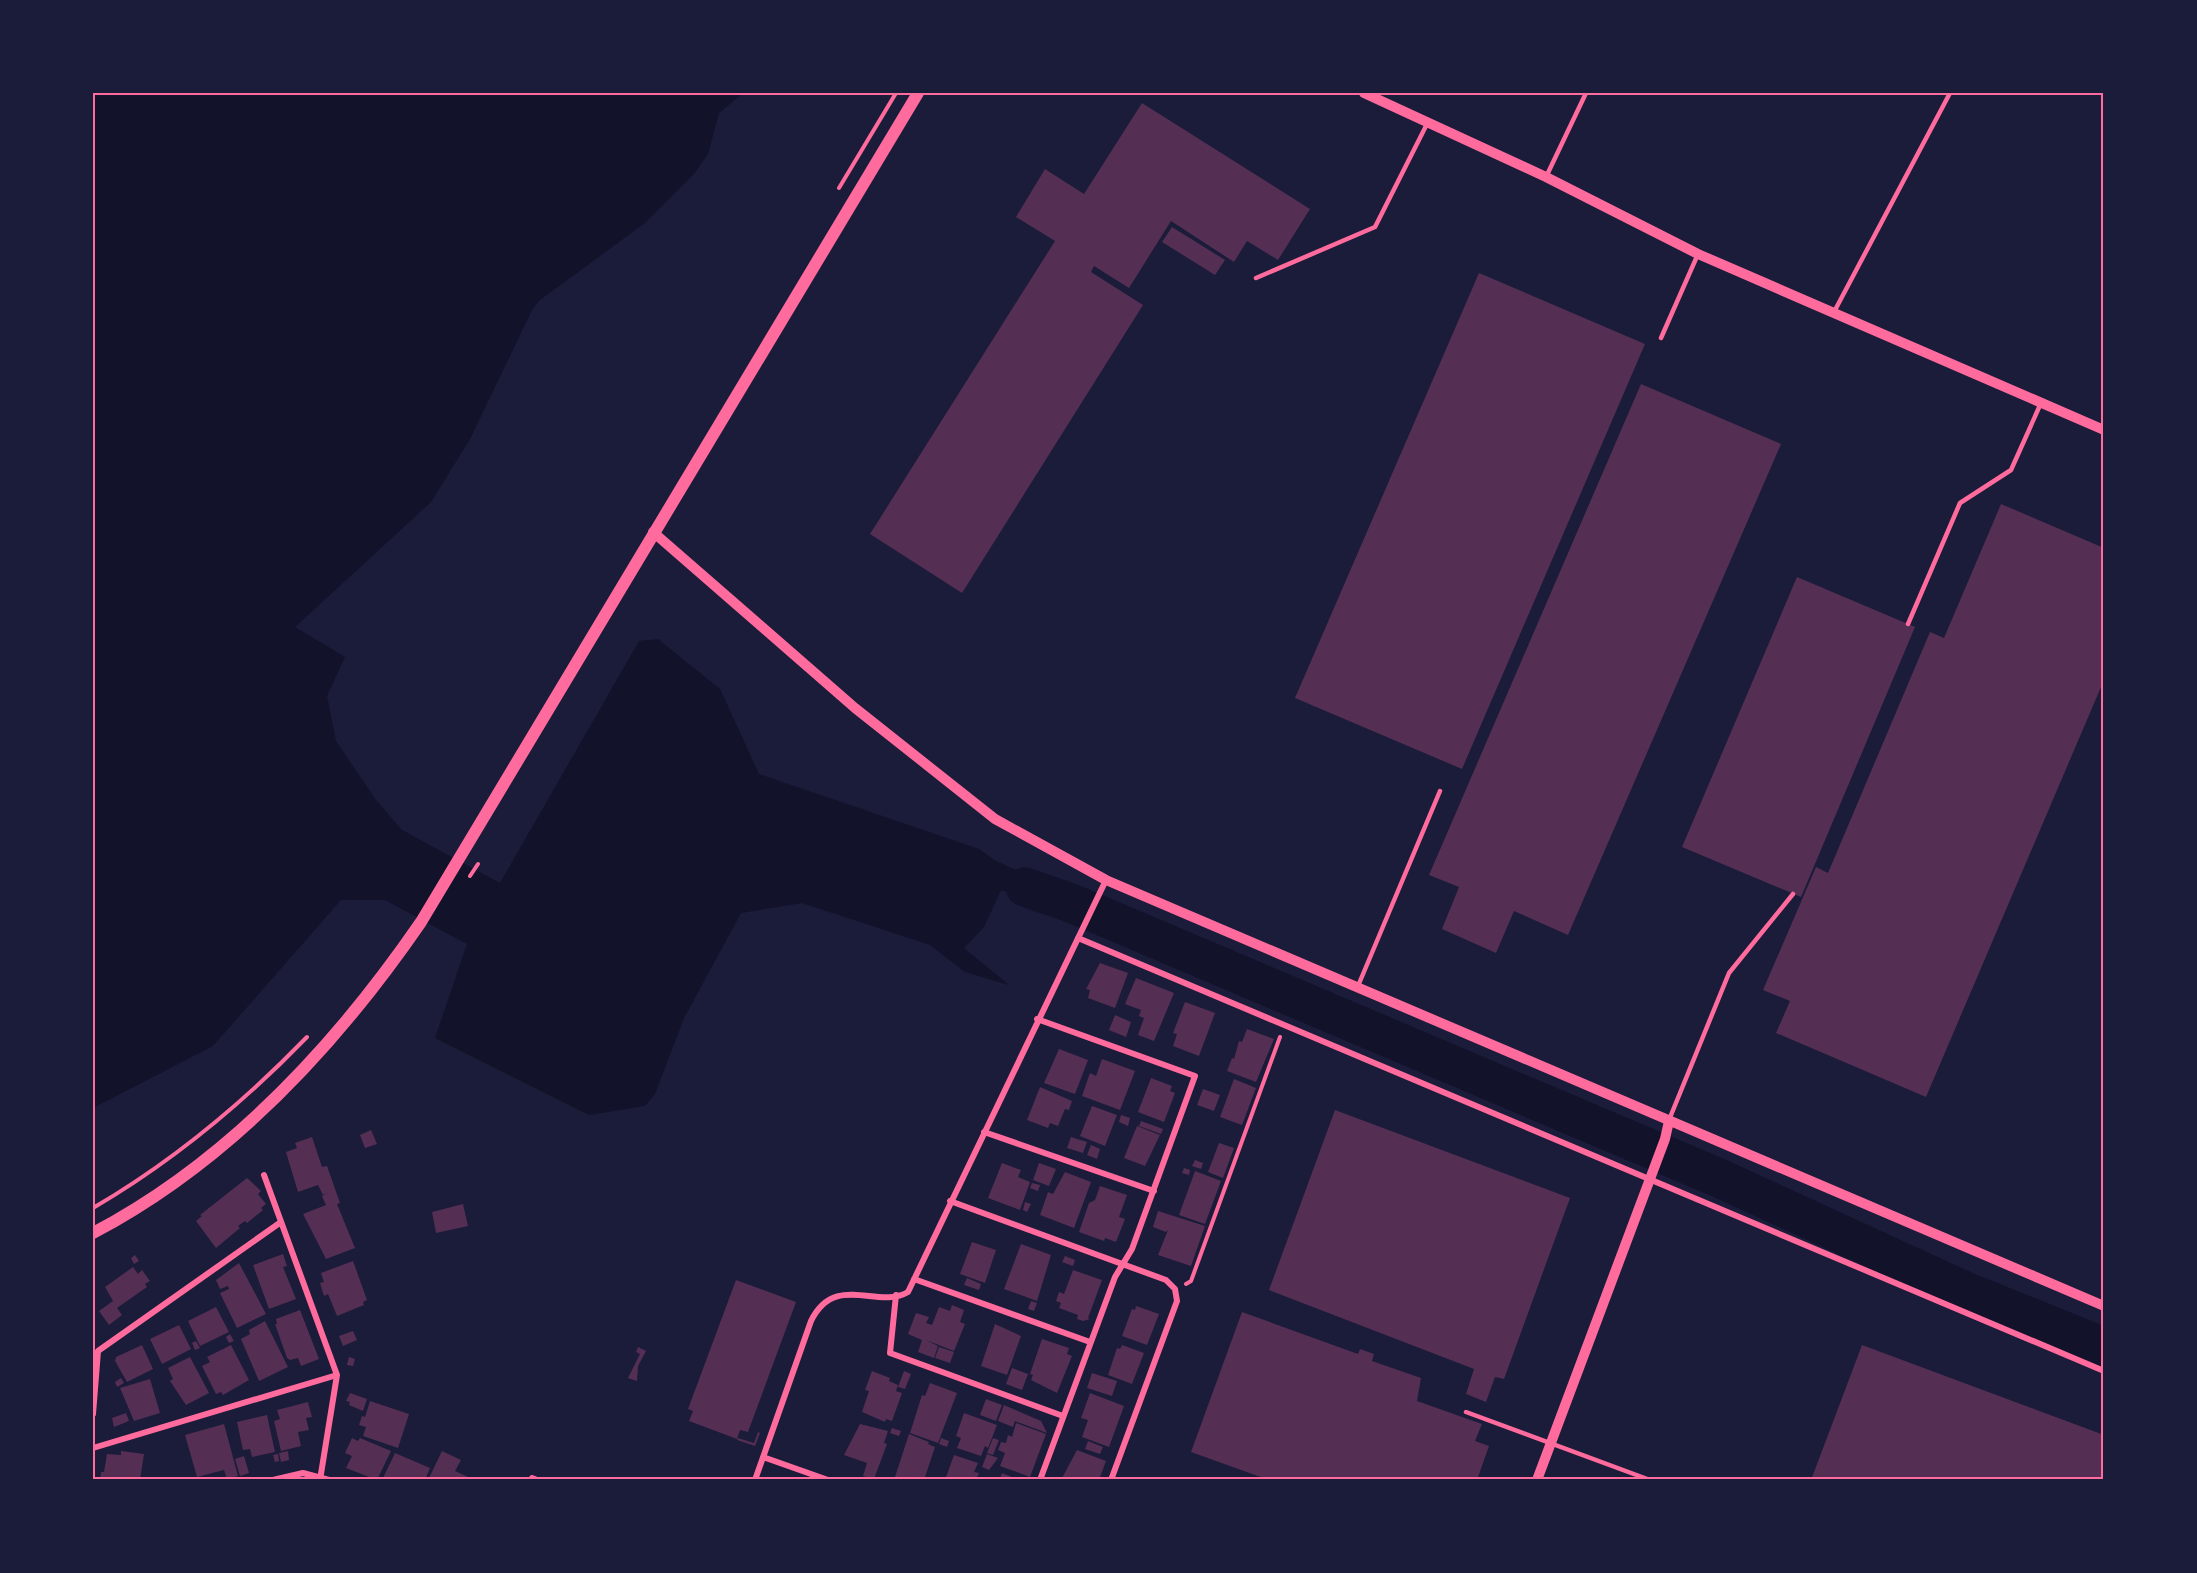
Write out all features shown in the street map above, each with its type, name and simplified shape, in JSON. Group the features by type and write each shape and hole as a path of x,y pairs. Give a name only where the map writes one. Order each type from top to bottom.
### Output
{"main road":[{"path":"93,1233 157,1195 250,1122 336,1034 421,922 918,93"}],"street":[{"path":"1364,93 1546,177 1698,254 1833,315 2104,430"},
{"path":"653,532 855,708 995,819 1106,880 2104,1306"},
{"path":"755,1480 811,1322 818,1310 841,1295 907,1293 1037,1019 1106,880"},
{"path":"1078,938 1651,1175 2104,1371"},
{"path":"1037,1019 1195,1076 1132,1249 1114,1277 1040,1480"},
{"path":"1537,1480 1665,1139 1669,1121"},
{"path":"984,1132 1154,1191"},
{"path":"264,1175 337,1375 320,1478"},
{"path":"950,1201 1123,1263 1166,1280 1175,1289 1177,1301 1111,1480"},
{"path":"93,1414 98,1351 281,1222"},
{"path":"914,1279 1090,1342"},
{"path":"896,1295 890,1353 1063,1416"},
{"path":"93,1448 337,1375"},
{"path":"764,1457 828,1480"},
{"path":"273,1480 303,1473 329,1480"}],"lane":[{"path":"1546,177 1586,93"},
{"path":"1833,315 1950,93"},
{"path":"1256,278 1376,227 1428,122"},
{"path":"1661,338 1698,254"},
{"path":"1908,624 1960,503 2011,470 2041,403"},
{"path":"1357,989 1440,791"},
{"path":"1669,1121 1729,973 1793,894"},
{"path":"1466,1412 1650,1480"}],"path":[{"path":"1175,1289 1191,1281 1284,1025"},
{"path":"93,1209 138,1182 223,1118 311,1033"}],"shaded area":[{"path":"93,93 743,93 719,113 708,154 694,174 645,223 540,300 532,310 470,439 431,502 295,627 345,657 327,696 336,741 376,800 402,830 500,883 639,641 658,639 720,689 759,774 979,849 996,861 1078,898 1072,914 1001,890 984,927 964,948 1009,985 965,972 930,945 802,903 741,913 684,1018 655,1094 645,1106 589,1115 435,1038 467,944 385,900 341,900 213,1046 93,1108"}],"building":[{"path":"1142,103 1310,209 1278,260 1247,241 1234,262 1171,221 1129,288 1094,266 1091,272 1143,305 962,593 870,534 1055,241 1016,217 1045,169 1084,194"},
{"path":"1172,227 1225,260 1215,275 1162,242"},
{"path":"1479,273 1645,344 1462,769 1295,698"},
{"path":"1641,384 1781,444 1568,935 1514,911 1496,953 1442,929 1459,887 1429,875"},
{"path":"2001,504 2104,548 2104,680 1926,1097 1776,1033 1790,1001 1763,990 1816,867 1828,873 1930,632 1944,638"},
{"path":"1797,577 1915,627 1801,897 1682,847"},
{"path":"1100,963 1128,973 1115,1008 1088,998 1090,990 1086,989"},
{"path":"1136,978 1174,993 1154,1041 1138,1035 1144,1018 1139,1016 1141,1010 1125,1004"},
{"path":"1185,1002 1215,1013 1199,1056 1173,1046 1177,1034 1173,1033"},
{"path":"1115,1015 1131,1022 1126,1037 1109,1030"},
{"path":"1247,1029 1274,1039 1256,1082 1227,1071 1232,1058 1234,1059 1239,1041 1242,1042"},
{"path":"1059,1049 1088,1060 1075,1094 1044,1083"},
{"path":"1102,1059 1135,1071 1120,1110 1082,1096 1090,1073 1096,1076"},
{"path":"1151,1078 1172,1086 1170,1091 1175,1093 1164,1122 1138,1112"},
{"path":"1234,1079 1256,1088 1242,1125 1220,1117"},
{"path":"1040,1087 1072,1101 1069,1110 1065,1109 1058,1126 1050,1123 1048,1128 1027,1120"},
{"path":"1203,1089 1220,1095 1214,1111 1197,1105"},
{"path":"1092,1106 1117,1115 1105,1146 1080,1136"},
{"path":"1335,1110 1570,1198 1504,1379 1495,1377 1486,1402 1466,1394 1474,1369 1269,1290"},
{"path":"1121,1115 1130,1118 1128,1126 1119,1122"},
{"path":"1141,1121 1163,1129 1161,1134 1139,1126"},
{"path":"1137,1126 1160,1135 1145,1166 1124,1158"},
{"path":"371,1130 377,1144 365,1148 360,1135"},
{"path":"312,1137 322,1167 327,1166 340,1203 337,1204 355,1248 326,1259 303,1214 326,1205 322,1196 330,1192 323,1195 318,1185 298,1192 286,1152 297,1148 295,1143"},
{"path":"1071,1137 1087,1142 1083,1153 1067,1148"},
{"path":"1219,1143 1234,1148 1223,1178 1208,1172"},
{"path":"1091,1145 1100,1149 1097,1159 1087,1155"},
{"path":"1195,1160 1203,1163 1201,1169 1192,1166"},
{"path":"1002,1163 1021,1170 1018,1177 1030,1182 1020,1210 988,1198"},
{"path":"1039,1163 1056,1169 1049,1186 1033,1180"},
{"path":"1184,1168 1190,1170 1189,1175 1182,1173"},
{"path":"1195,1171 1221,1181 1205,1224 1179,1215"},
{"path":"1065,1172 1091,1182 1074,1228 1040,1215 1048,1192 1053,1194"},
{"path":"247,1178 261,1191 258,1194 266,1204 261,1208 263,1210 247,1223 245,1221 238,1226 240,1228 216,1248 196,1221 202,1216 200,1215"},
{"path":"1032,1183 1040,1185 1038,1191 1030,1188"},
{"path":"1100,1186 1127,1195 1119,1217 1125,1219 1116,1242 1105,1238 1104,1241 1079,1232 1089,1203 1095,1200"},
{"path":"1025,1202 1031,1204 1027,1212 1023,1210"},
{"path":"463,1204 468,1226 436,1233 432,1212"},
{"path":"1158,1211 1205,1226 1191,1266 1158,1255 1168,1230 1166,1232 1153,1227"},
{"path":"972,1242 996,1250 985,1283 960,1274"},
{"path":"1021,1244 1051,1255 1037,1301 1004,1289"},
{"path":"283,1254 287,1266 283,1267 296,1299 269,1309 253,1265"},
{"path":"135,1255 139,1261 134,1264 131,1258"},
{"path":"1065,1256 1075,1260 1073,1266 1062,1262"},
{"path":"353,1261 367,1300 363,1302 364,1305 337,1316 328,1294 324,1296 320,1283 324,1282 321,1273"},
{"path":"239,1263 266,1314 237,1328 220,1293 229,1289 228,1286 220,1289 216,1280"},
{"path":"133,1267 138,1274 142,1270 150,1281 145,1284 147,1287 117,1308 122,1315 109,1325 99,1311 113,1301 105,1287"},
{"path":"1073,1270 1102,1280 1088,1318 1090,1319 1083,1321 1077,1319 1078,1315 1059,1308 1061,1303 1056,1301 1059,1292 1064,1294"},
{"path":"967,1278 981,1284 979,1290 964,1285"},
{"path":"736,1280 796,1302 748,1432 740,1430 737,1439 689,1421 693,1411 688,1409"},
{"path":"1031,1301 1037,1303 1034,1311 1028,1309"},
{"path":"952,1305 964,1310 960,1322 965,1324 954,1351 926,1340 938,1346 934,1358 918,1352 922,1340 908,1334 916,1313 929,1317 926,1323 932,1325 939,1307 950,1311"},
{"path":"1136,1306 1159,1314 1147,1345 1122,1336 1132,1309 1135,1310"},
{"path":"216,1307 229,1332 200,1346 188,1321"},
{"path":"300,1310 319,1359 301,1366 298,1358 290,1360 287,1358 275,1324 277,1324 276,1319"},
{"path":"1242,1312 1358,1354 1360,1349 1374,1354 1372,1361 1421,1378 1417,1401 1482,1424 1475,1441 1489,1446 1477,1480 1269,1480 1191,1452"},
{"path":"265,1321 288,1367 259,1381 241,1339 250,1334 249,1330"},
{"path":"995,1324 1021,1336 1007,1375 981,1366"},
{"path":"179,1325 191,1349 162,1364 150,1339"},
{"path":"353,1331 357,1340 343,1346 339,1336"},
{"path":"230,1334 234,1341 229,1343 226,1337"},
{"path":"1042,1339 1069,1348 1067,1354 1072,1356 1057,1393 1031,1380 1033,1375 1030,1374"},
{"path":"196,1341 200,1348 195,1350 192,1343"},
{"path":"142,1345 153,1369 127,1382 115,1361 116,1357"},
{"path":"231,1345 249,1380 223,1395 221,1392 216,1394 202,1366 210,1362 207,1357"},
{"path":"1122,1345 1144,1353 1132,1384 1108,1375 1117,1348 1120,1349"},
{"path":"1862,1345 2104,1435 2104,1480 1811,1480"},
{"path":"638,1347 646,1351 638,1366 637,1381 628,1378 640,1354 636,1352"},
{"path":"939,1347 954,1352 950,1363 935,1358"},
{"path":"190,1357 209,1393 186,1405 170,1381 173,1379 168,1368"},
{"path":"349,1357 355,1359 353,1366 347,1365"},
{"path":"1012,1368 1028,1374 1022,1390 1006,1384"},
{"path":"872,1371 890,1378 889,1381 898,1385 896,1391 902,1393 892,1421 886,1419 885,1422 862,1412 869,1391 865,1390"},
{"path":"904,1371 911,1374 905,1389 898,1387"},
{"path":"1092,1373 1117,1381 1112,1396 1087,1388"},
{"path":"121,1378 124,1383 117,1387 115,1382"},
{"path":"150,1379 160,1413 134,1421 120,1388"},
{"path":"930,1383 957,1393 938,1443 910,1433 922,1395 925,1396"},
{"path":"350,1393 367,1399 363,1411 349,1405 350,1402 346,1401"},
{"path":"1090,1393 1124,1406 1109,1447 1082,1437 1088,1420 1081,1418"},
{"path":"986,1399 1002,1405 996,1421 980,1415"},
{"path":"370,1401 409,1414 398,1448 363,1436 366,1427 359,1425 362,1416 365,1417"},
{"path":"308,1402 312,1417 306,1418 309,1430 298,1432 301,1446 281,1451 274,1421 280,1419 277,1410"},
{"path":"1004,1405 1041,1421 1047,1433 1015,1421 1013,1427 998,1421"},
{"path":"126,1413 129,1421 114,1427 112,1418"},
{"path":"964,1413 997,1425 988,1448 985,1446 981,1456 957,1448 961,1438 956,1436"},
{"path":"267,1415 275,1452 252,1457 250,1449 243,1450 237,1422"},
{"path":"1016,1423 1046,1434 1030,1477 1000,1466 1005,1453 998,1450 1001,1442 1006,1443 1008,1435 1012,1437"},
{"path":"224,1424 238,1476 227,1479 224,1470 197,1477 185,1435"},
{"path":"860,1424 888,1431 884,1443 887,1444 874,1479 863,1476 867,1463 844,1455"},
{"path":"892,1428 901,1431 899,1436 890,1433"},
{"path":"758,1432 760,1433 755,1446 737,1440 738,1438 754,1443"},
{"path":"909,1434 935,1447 924,1480 914,1476 922,1480 894,1480"},
{"path":"352,1438 358,1441 360,1438 391,1451 377,1480 346,1468 352,1456 345,1453"},
{"path":"941,1438 949,1441 947,1447 939,1444"},
{"path":"993,1438 999,1440 993,1455 987,1453"},
{"path":"1088,1441 1103,1447 1100,1454 1085,1449"},
{"path":"1077,1450 1106,1461 1099,1480 1061,1480"},
{"path":"121,1451 144,1454 140,1480 100,1480 107,1454 121,1455"},
{"path":"288,1451 289,1460 281,1462 279,1453"},
{"path":"442,1451 461,1460 455,1471 475,1480 428,1480"},
{"path":"395,1453 430,1468 425,1480 382,1480"},
{"path":"278,1454 279,1461 275,1462 273,1455"},
{"path":"987,1454 998,1458 989,1470 982,1467"},
{"path":"954,1455 978,1463 974,1472 979,1473 976,1480 945,1480"},
{"path":"244,1456 249,1473 240,1476 235,1459"},
{"path":"1002,1473 1019,1480 999,1480"}],"waterway":[{"path":"1025,887 1071,903 1719,1178 1963,1290 2104,1347"}]}
